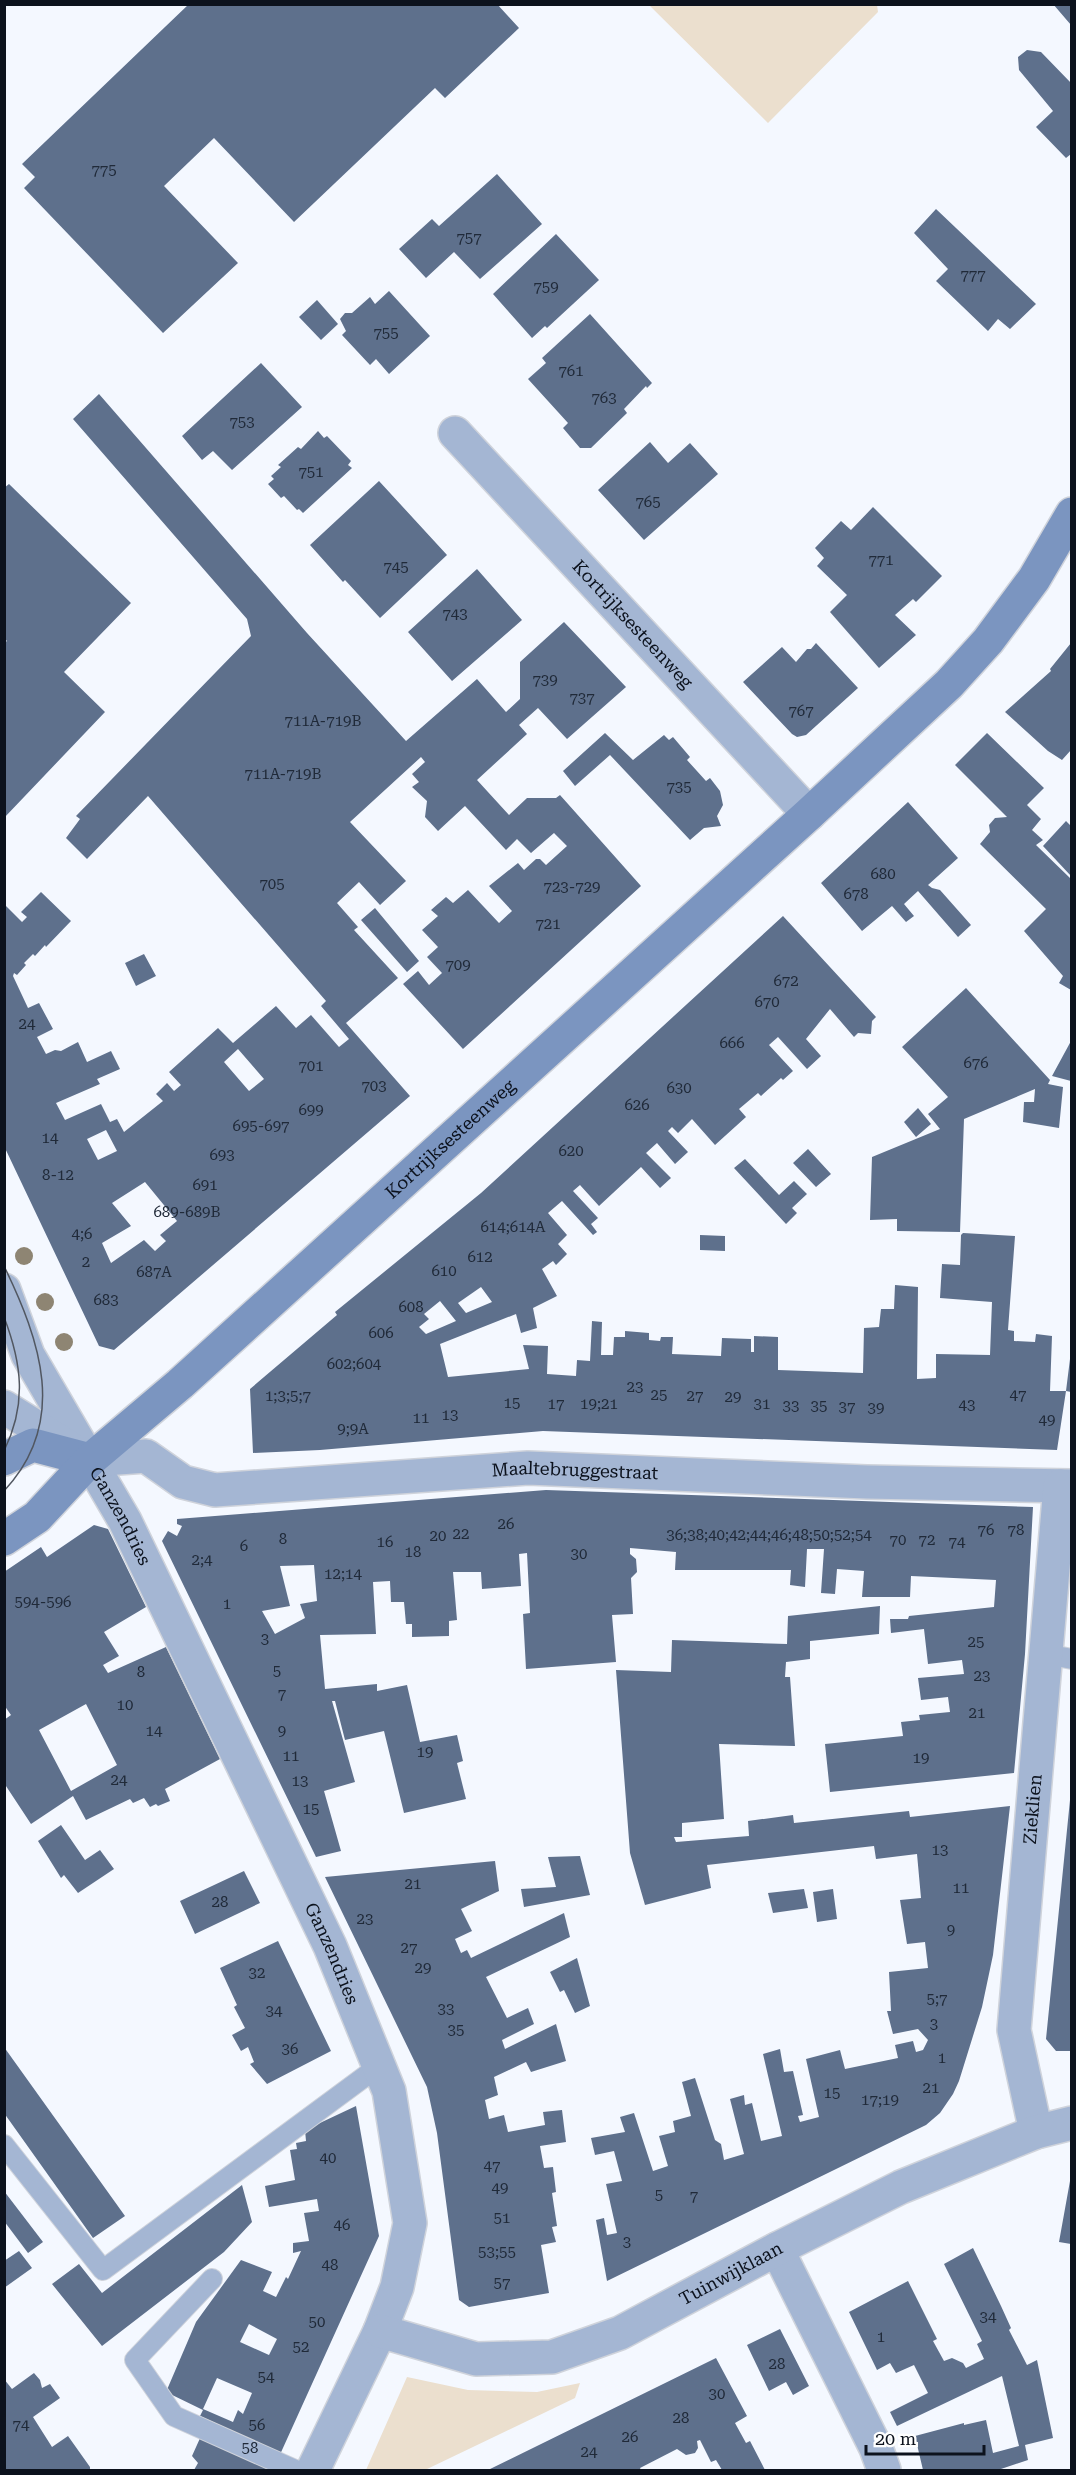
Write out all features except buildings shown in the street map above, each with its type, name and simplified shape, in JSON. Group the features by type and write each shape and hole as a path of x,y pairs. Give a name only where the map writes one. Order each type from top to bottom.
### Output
{"main road":[{"name":"Kortrijksesteenweg","path":"4,1539 37,1517 90,1460 174,1390 809,814 949,684 988,641 1034,579 1071,514"},
{"path":"4,1459 33,1445 90,1460"}],"street":[{"name":"Kortrijksesteenweg","path":"455,433 809,814"},
{"name":"Ganzendries","path":"10,1305 28,1355 39,1377 125,1521 330,1946 389,2091 410,2223 397,2287 380,2331 313,2470"},
{"path":"4,1355 12,1338 10,1305"},
{"path":"4,1407 90,1460"},
{"name":"Maaltebruggestraat","path":"90,1460 146,1456 183,1482 215,1490 528,1468 867,1482 1066,1486"},
{"name":"Zieklien","path":"1036,2132 1014,2031 1059,1656 1066,1486"},
{"name":"Tuinwijklaan","path":"380,2331 476,2359 552,2357 620,2332 901,2187 1036,2132 1071,2122"},
{"path":"777,2249 876,2448 884,2470"}],"lane":[{"path":"4,2145 103,2270 379,2066"},
{"path":"212,2279 135,2360 174,2416 295,2470"}],"shaded area":[{"path":"649,5 877,5 878,12 768,123"},
{"path":"407,2377 468,2390 537,2392 580,2383 575,2398 425,2470 366,2470"}],"tram line":[{"path":"4,1266 28,1323 37,1352 42,1380 42,1409 36,1437 24,1465 4,1491"},
{"path":"4,1317 15,1351 19,1384 16,1417 4,1451"}]}
